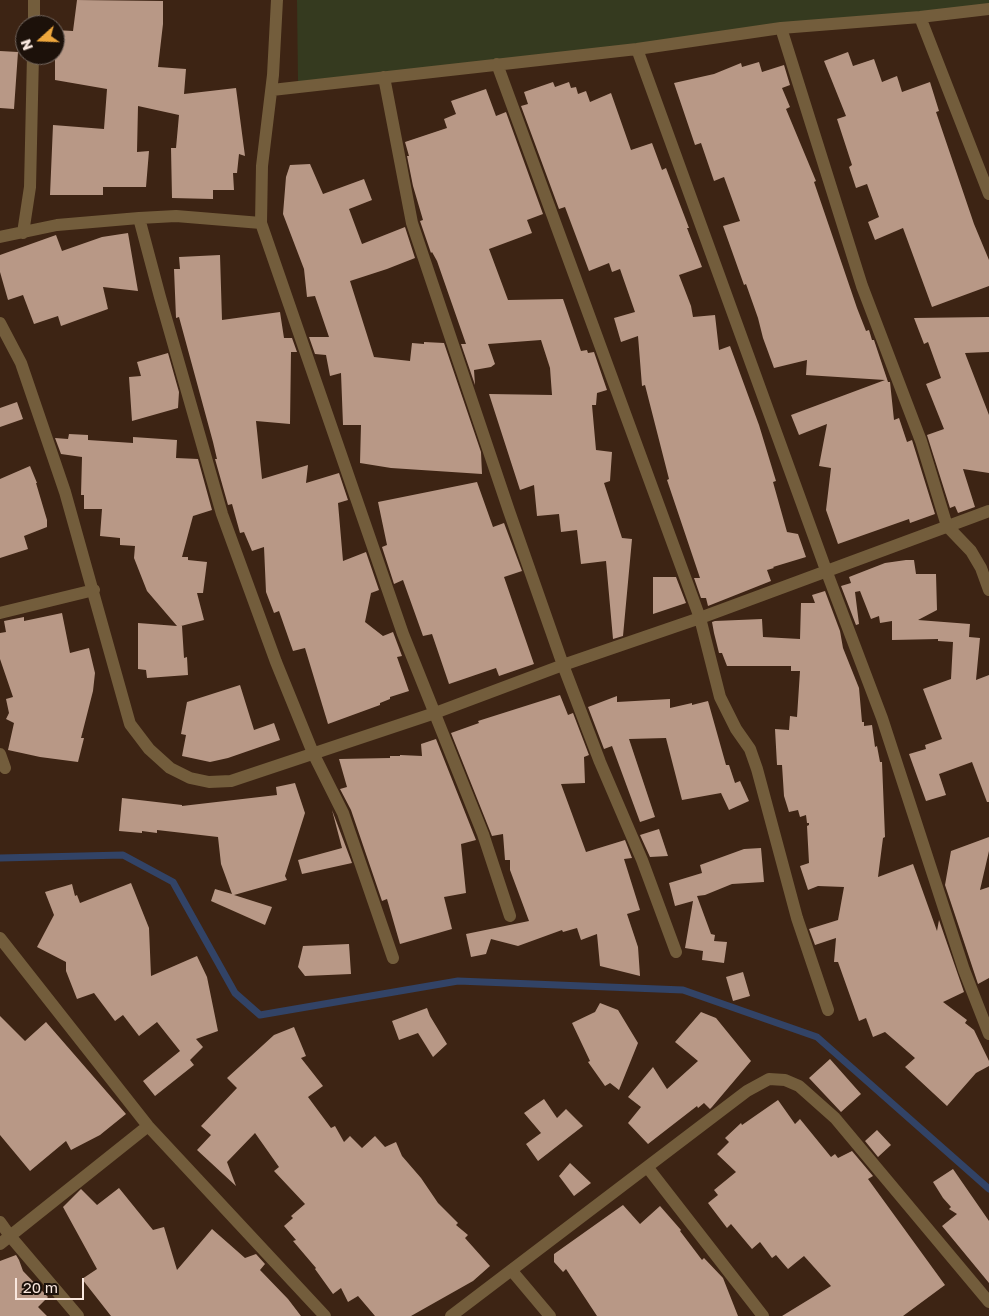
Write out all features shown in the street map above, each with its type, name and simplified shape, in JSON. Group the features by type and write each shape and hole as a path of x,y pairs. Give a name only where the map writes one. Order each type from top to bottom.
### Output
{"street":[{"path":"34,0 34,15"},
{"path":"277,0 272,90 262,166 261,223 403,634 483,834 510,916"},
{"path":"272,90 637,49 780,28 920,17 989,9"},
{"path":"920,17 989,194"},
{"path":"780,28 862,286 921,441 947,526 971,551 981,568 989,590"},
{"path":"637,49 826,570 882,718 964,970 989,1034"},
{"path":"497,64 700,618 720,697 736,729 750,749 757,769 797,918 828,1010"},
{"path":"23,233 30,187 33,65"},
{"path":"384,77 412,223 563,665 600,762 642,860 676,952"},
{"path":"0,237 57,224 176,216 261,223"},
{"path":"139,218 196,429 222,514 276,662 313,753 343,813 393,958"},
{"path":"0,322 24,373 66,492 130,724 149,750 170,768 190,778 209,782 231,780 435,713 563,665 700,618 989,511"},
{"path":"0,613 94,590"},
{"path":"0,754 5,768"},
{"path":"0,938 148,1126 325,1316"},
{"path":"451,1316 747,1091 769,1079 785,1080 800,1086 835,1118 989,1302"},
{"path":"5,1240 148,1126"},
{"path":"648,1168 763,1316"},
{"path":"0,1222 5,1240 78,1316"},
{"path":"512,1271 550,1316"}],"green space":[{"path":"297,0 989,0 989,8 298,83"}],"building":[{"path":"77,0 163,1 163,24 158,67 186,69 184,94 236,88 245,156 239,154 237,173 233,173 234,190 213,190 213,199 172,198 171,148 176,148 179,115 138,106 137,152 149,151 146,187 103,187 103,195 50,195 53,125 104,129 107,89 55,80 55,65 65,65 65,31 73,31"},
{"path":"0,51 15,52 15,65 17,65 14,109 0,108"},
{"path":"848,52 853,66 874,59 882,82 897,76 902,92 930,82 939,111 936,112 974,224 989,260 989,286 932,307 903,228 875,240 868,222 879,217 867,184 856,188 849,167 852,165 837,119 846,116 824,61"},
{"path":"759,62 762,72 784,65 790,85 782,88 790,107 786,109 816,181 814,182 857,308 866,331 869,330 872,340 874,340 888,382 890,382 894,420 899,418 907,442 912,440 935,514 910,523 909,519 838,544 826,510 831,468 819,466 827,424 799,435 791,415 885,380 806,375 807,360 774,368 746,284 744,285 723,226 740,221 724,177 714,181 701,143 695,145 674,83 714,74 741,63 742,67"},
{"path":"553,82 555,87 569,82 571,88 576,87 578,94 586,91 590,102 611,93 631,150 652,143 662,170 666,168 702,267 679,275 691,306 693,317 715,315 719,350 730,346 759,425 776,481 773,482 787,532 798,534 806,557 767,570 771,581 708,606 706,598 701,598 694,578 700,578 667,480 669,479 645,385 642,386 638,336 621,342 614,318 635,312 620,269 612,272 609,263 589,271 565,207 559,209 521,106 528,104 524,92"},
{"path":"486,89 496,116 506,112 543,214 527,220 532,233 489,249 508,300 563,299 581,351 594,352 607,390 597,393 596,405 592,405 596,450 612,452 610,481 604,483 622,538 632,539 623,636 613,639 606,561 581,564 577,530 561,532 559,514 537,516 534,485 520,490 489,394 552,395 550,368 541,340 488,344 495,364 491,367 474,370 475,385 461,344 466,344 437,261 431,253 420,221 423,220 413,186 405,142 447,128 444,119 456,114 451,101"},
{"path":"310,164 323,194 364,179 372,200 349,209 362,244 405,227 415,258 350,281 374,357 410,361 412,343 444,343 481,452 482,474 391,468 360,463 361,425 343,425 341,373 330,376 326,355 315,354 309,337 329,337 315,296 307,297 304,269 283,214 286,177 290,165"},
{"path":"128,233 138,291 103,287 108,309 61,326 58,316 34,324 23,295 8,300 0,272 0,255 56,235 62,251 102,237"},
{"path":"220,255 222,320 280,312 284,338 292,338 297,352 291,352 290,424 256,421 262,479 308,465 306,483 339,473 348,500 338,503 343,561 366,552 379,590 371,593 365,622 383,636 393,632 402,656 397,657 409,691 390,697 390,699 380,703 380,705 328,724 305,648 293,651 279,611 274,613 266,592 264,547 252,551 244,532 240,533 232,504 228,505 179,317 176,318 174,269 180,269 179,257"},
{"path":"989,317 989,352 965,353 989,415 989,473 963,469 975,507 958,513 955,506 950,508 927,435 944,429 926,384 941,378 928,342 924,344 914,318"},
{"path":"168,353 179,392 178,408 132,421 129,377 141,376 137,362"},
{"path":"17,402 23,419 0,427 0,408"},
{"path":"69,434 88,435 88,440 133,443 133,437 177,440 176,458 198,459 212,510 193,516 182,557 188,557 188,560 207,562 203,593 197,593 204,620 181,626 184,658 187,657 188,675 147,678 146,670 138,669 138,623 177,626 147,591 134,558 135,546 120,545 120,538 100,536 102,509 84,509 84,495 81,495 82,457 61,454 55,438 68,439"},
{"path":"30,466 37,483 47,520 47,527 24,536 28,549 0,558 0,479"},
{"path":"477,482 493,527 504,523 522,571 504,577 534,664 499,676 496,668 449,684 432,634 423,636 403,580 394,584 382,547 387,545 378,502"},
{"path":"914,560 916,574 936,574 937,610 918,620 970,624 969,637 980,638 976,680 989,675 989,802 987,802 972,762 939,774 946,795 926,801 909,754 926,749 925,745 942,739 923,689 951,679 953,642 938,641 938,639 892,640 892,621 880,623 879,616 871,619 860,591 855,592 859,624 856,625 841,586 851,583 849,577 885,563"},
{"path":"653,577 676,577 686,603 653,614"},
{"path":"825,591 840,631 843,648 859,688 862,722 864,722 864,726 872,725 875,747 877,746 880,762 882,762 885,837 883,838 878,877 913,864 937,931 939,920 964,992 943,1002 967,1020 965,1023 974,1030 989,1061 989,1066 976,1073 947,1106 905,1067 915,1058 885,1032 873,1037 866,1018 859,1021 838,962 834,962 836,938 815,945 809,929 838,920 844,887 818,886 808,890 800,866 809,863 807,826 809,823 807,823 806,815 800,817 798,810 789,812 784,796 782,765 777,765 775,729 789,730 790,716 797,717 800,671 791,671 791,666 727,666 722,653 719,653 714,633 712,622 715,621 762,619 763,637 800,639 801,603 815,603 812,595"},
{"path":"62,613 70,653 89,648 95,673 93,691 81,738 84,738 78,762 8,750 14,723 6,719 9,713 6,699 13,697 0,659 0,633 6,632 4,621 24,617 24,621"},
{"path":"240,685 254,730 274,723 280,740 228,758 210,762 182,756 186,735 181,734 187,702"},
{"path":"560,695 568,715 573,713 589,755 584,757 585,783 561,784 586,852 625,840 632,858 624,859 640,910 627,914 638,947 640,976 600,966 597,934 581,940 577,928 563,932 562,930 518,946 491,939 486,954 471,957 466,934 529,921 510,870 510,860 505,860 503,834 492,836 451,733 479,723 478,721"},
{"path":"617,696 617,702 670,699 670,708 708,701 726,765 729,765 735,783 740,781 749,801 729,810 721,793 682,800 666,738 629,739 655,817 640,822 612,746 604,749 588,707"},
{"path":"436,739 476,840 461,844 466,893 444,897 452,929 400,944 387,899 382,901 351,810 340,789 347,787 339,759 390,758 390,756 400,755 422,756 421,744"},
{"path":"295,783 305,813 285,876 287,880 234,895 272,907 265,925 211,901 215,889 232,894 221,864 218,837 157,830 157,833 119,831 122,798 182,806 277,795 276,787"},
{"path":"332,810 352,863 302,874 298,860 342,848"},
{"path":"659,829 668,856 650,857 640,835"},
{"path":"989,837 989,851 980,890 989,887 989,978 978,984 945,885 951,851"},
{"path":"761,848 764,882 732,884 705,895 697,896 711,934 715,935 714,941 727,942 724,963 702,960 703,951 685,948 693,901 675,906 669,883 702,873 700,865 744,849"},
{"path":"131,883 149,928 151,976 197,956 207,977 218,1031 196,1039 203,1047 190,1060 194,1065 155,1096 143,1081 180,1051 157,1022 139,1036 123,1015 115,1021 94,993 77,999 66,971 66,962 37,947 54,915 45,892 72,884 75,896 77,895 80,903"},
{"path":"349,944 351,974 305,976 298,967 303,946"},
{"path":"743,972 750,996 733,1001 726,977"},
{"path":"600,1003 618,1010 638,1043 619,1090 610,1083 605,1086 588,1062 590,1061 572,1023 595,1012"},
{"path":"427,1008 447,1044 433,1057 418,1033 399,1040 392,1021"},
{"path":"701,1012 716,1018 751,1061 710,1109 704,1103 698,1108 697,1106 648,1144 628,1123 641,1107 628,1097 653,1067 667,1089 698,1061 675,1042"},
{"path":"0,1016 25,1041 46,1022 126,1114 100,1135 71,1150 66,1141 30,1171 0,1135"},
{"path":"294,1027 306,1056 301,1058 323,1086 308,1097 331,1128 335,1126 344,1142 350,1136 362,1148 375,1136 385,1147 396,1142 402,1156 421,1178 438,1203 458,1223 456,1225 468,1235 465,1238 490,1266 473,1281 411,1316 375,1316 358,1296 348,1302 341,1288 333,1294 316,1268 293,1241 296,1240 284,1226 293,1218 291,1216 305,1204 274,1171 279,1167 255,1133 227,1162 236,1186 197,1150 211,1135 201,1126 237,1088 227,1078 274,1035"},
{"path":"830,1059 861,1094 841,1112 809,1078"},
{"path":"544,1099 557,1118 566,1109 583,1126 538,1161 526,1144 541,1133 524,1113"},
{"path":"778,1100 795,1124 800,1119 831,1157 835,1154 838,1158 852,1151 873,1176 868,1179 945,1285 903,1316 782,1316 831,1286 804,1256 788,1269 776,1255 772,1258 760,1242 752,1249 731,1224 727,1228 708,1203 718,1195 714,1190 736,1172 717,1154 729,1142 725,1138 741,1123 742,1125"},
{"path":"877,1130 891,1145 878,1157 865,1141"},
{"path":"570,1163 591,1183 574,1196 559,1176"},
{"path":"953,1169 989,1221 989,1283 942,1226 957,1214 949,1209 951,1207 933,1182"},
{"path":"119,1188 153,1230 164,1227 177,1270 212,1229 245,1258 256,1254 265,1264 260,1270 288,1299 301,1316 111,1316 82,1279 97,1269 63,1207 81,1189 97,1205"},
{"path":"623,1205 640,1224 660,1206 681,1230 702,1260 704,1258 723,1278 738,1316 597,1316 566,1269 563,1272 554,1262 554,1254"},
{"path":"16,1255 23,1271 48,1297 38,1307 47,1316 0,1316 0,1261"}],"waterway":[{"path":"0,858 123,855 173,882 235,993 260,1015 458,981 683,990 817,1037 989,1189"}]}
